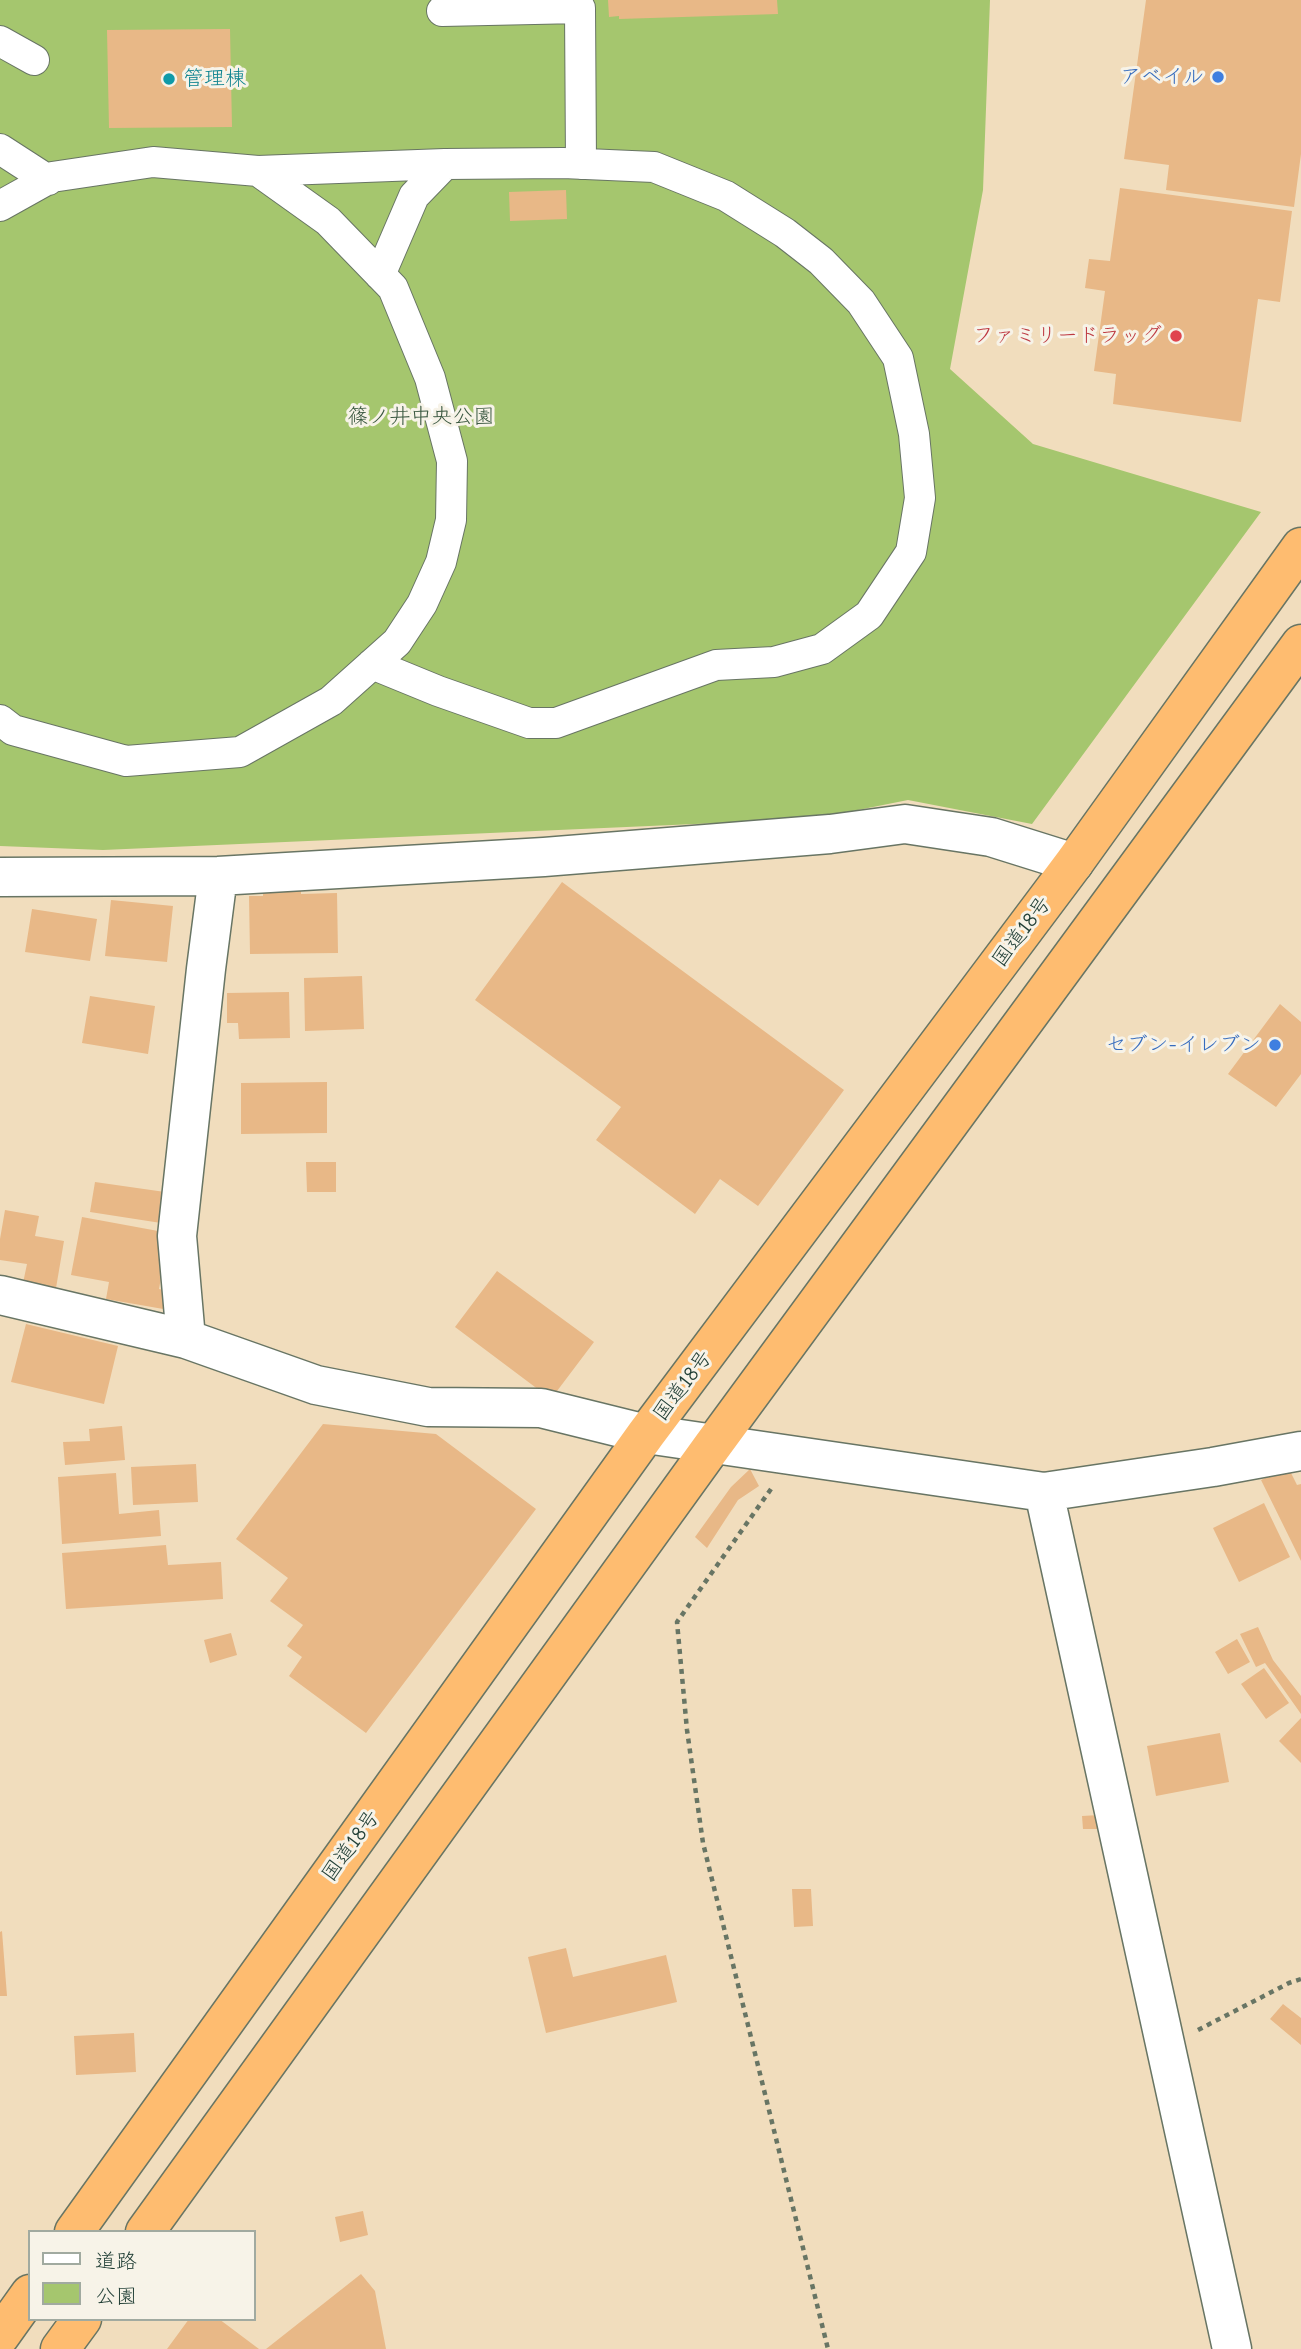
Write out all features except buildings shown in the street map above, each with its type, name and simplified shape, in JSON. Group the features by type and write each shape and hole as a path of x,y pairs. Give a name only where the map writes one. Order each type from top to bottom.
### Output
{"highway":[{"name":"国道18号","path":"76,2230 646,1434 1074,863 1301,547"},
{"path":"146,2230 713,1445 1301,644"},
{"path":"0,2336 28,2297"},
{"path":"60,2349 81,2321"}],"street":[{"path":"442,12 580,8 581,164"},
{"path":"0,41 34,60"},
{"path":"0,149 48,180"},
{"path":"0,206 52,177 153,162 258,171 444,163 654,167 726,196 785,233 821,261 861,302 898,358 914,434 920,498 911,552 869,615 822,649 774,662 716,665 556,723 529,723 372,664"},
{"path":"380,275 414,196 444,163"},
{"path":"0,720 13,730 126,761 240,752 331,701 397,642 422,604 441,562 451,520 452,461 430,378 393,288 328,221 258,171"},
{"path":"0,877 218,876 544,857 830,834 905,824 991,837 1074,863"},
{"path":"186,1339 177,1236 218,876"},
{"path":"0,1295 186,1339 316,1385 428,1407 541,1408 646,1434 1044,1492 1301,1451"},
{"path":"1044,1492 1232,2349"}],"path":[{"path":"793,1457 677,1622 687,1730 703,1843 828,2349"},
{"path":"1164,2043 1219,2021 1301,1979"}],"green space":[{"name":"篠ノ井中央公園","path":"0,0 990,0 983,190 950,369 1033,444 1261,512 1032,824 908,800 786,820 103,850 0,846"}],"place":[{"name":"アベイル","path":"1218,77"},
{"name":"管理棟","path":"169,79"},
{"name":"ファミリードラッグ","path":"1176,336"},
{"name":"セブン-イレブン","path":"1275,1045"}]}
